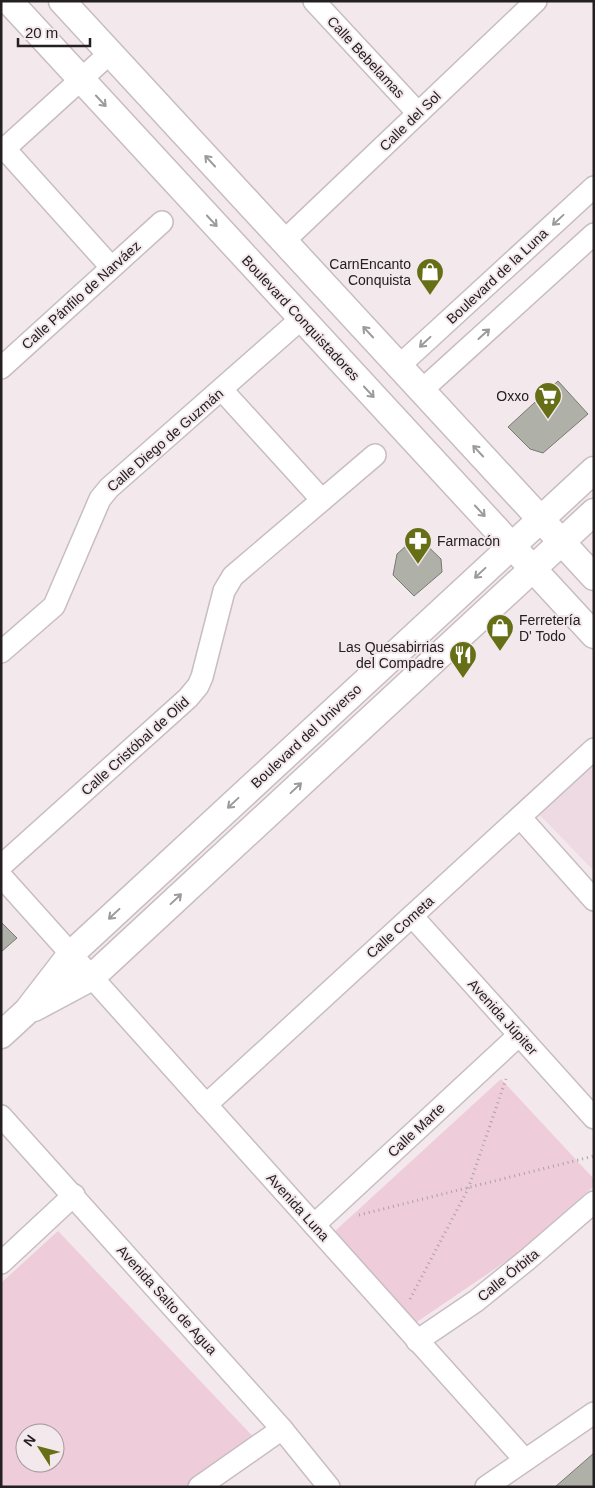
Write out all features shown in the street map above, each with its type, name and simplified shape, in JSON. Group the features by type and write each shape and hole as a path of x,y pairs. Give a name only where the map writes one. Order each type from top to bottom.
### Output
{"street":[{"name":"Boulevard Conquistadores","path":"9,1 594,635"},
{"path":"62,1 594,577"},
{"name":"Calle Bebelamas","path":"314,1 418,113"},
{"name":"Calle del Sol","path":"284,240 536,1"},
{"path":"110,53 3,151 111,267"},
{"name":"Boulevard de la Luna","path":"400,365 594,187"},
{"name":"Calle Pánfilo de Narváez","path":"1,368 162,222"},
{"path":"422,390 594,234"},
{"path":"538,238 562,263"},
{"name":"Calle Diego de Guzmán","path":"1,652 54,606 56,597 100,498 109,488 302,318"},
{"path":"222,390 322,500"},
{"name":"Calle Cristóbal de Olid","path":"1,866 188,698 198,686 202,677 224,591 233,576 375,455"},
{"name":"Boulevard del Universo","path":"1,1035 27,1011 71,954 594,470"},
{"name":"Boulevard del Universo","path":"27,1011 92,977 594,512"},
{"name":"Calle Cometa","path":"206,1104 594,749"},
{"path":"520,817 594,900"},
{"name":"Avenida Luna","path":"1,876 525,1460"},
{"name":"Avenida Júpiter","path":"412,916 594,1118"},
{"name":"Calle Marte","path":"314,1225 519,1035"},
{"name":"Avenida Salto de Agua","path":"1,1116 74,1195 282,1429 329,1487"},
{"path":"1,1263 74,1195"},
{"name":"Calle Órbita","path":"417,1341 476,1301 542,1248 594,1202"},
{"path":"486,1487 594,1413"},
{"path":"198,1487 282,1429"}],"path":[{"path":"399,1319 468,1189 509,1072"},
{"path":"355,1216 594,1156"}],"shaded area":[{"path":"594,763 594,871 539,814"},
{"path":"501,1079 594,1179 594,1186 521,1251 402,1332 322,1243"},
{"path":"58,1231 260,1444 192,1487 1,1487 1,1283"}],"building":[{"name":"Oxxo","path":"558,381 588,414 543,453 530,449 508,427"},
{"name":"Farmacón","path":"417,536 441,559 442,572 414,596 393,575 397,554"},
{"path":"1,922 17,938 1,952"},
{"path":"594,1453 594,1487 555,1487"}],"place":[{"name":"CarnEncanto Conquista","path":"430,296"},
{"name":"Oxxo","path":"548,420"},
{"name":"Farmacón","path":"418,565"},
{"name":"Ferretería D' Todo","path":"500,652"},
{"name":"Las Quesabirrias del Compadre","path":"463,679"}]}
